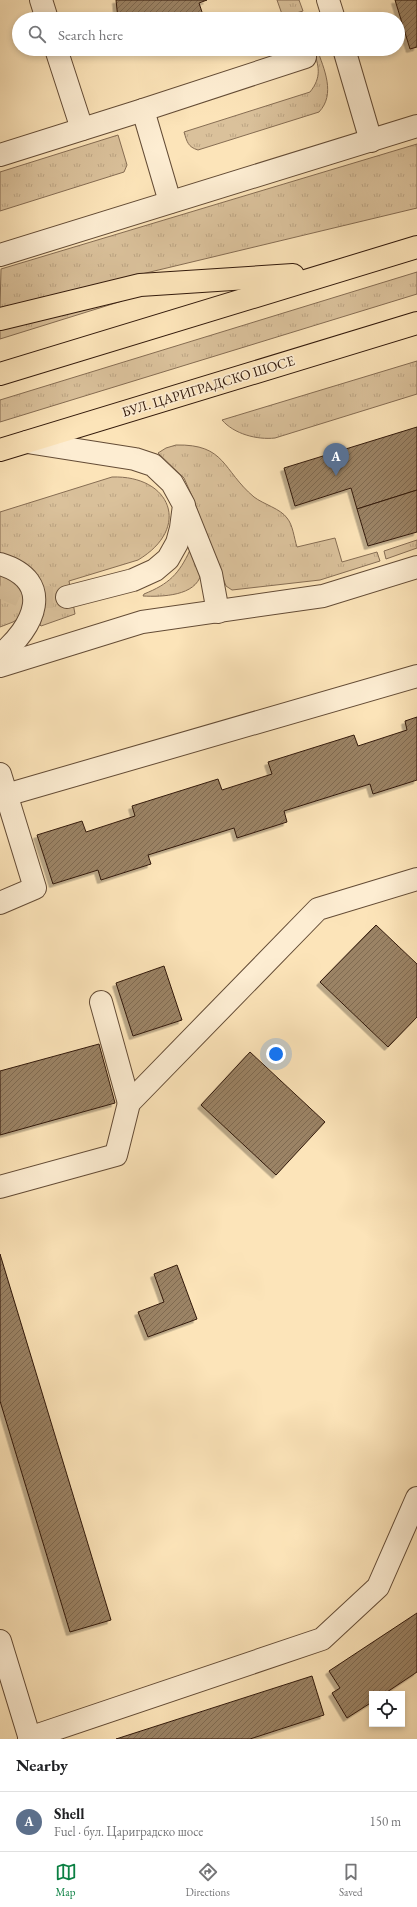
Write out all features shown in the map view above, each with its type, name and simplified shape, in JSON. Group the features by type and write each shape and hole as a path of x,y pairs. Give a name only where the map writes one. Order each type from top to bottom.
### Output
{"highway":[{"path":"0,374 330,272 417,247"},
{"path":"0,319 140,284 330,272"},
{"name":"БУЛ. ЦАРИГРАДСКО ШОСЕ","path":"0,450 417,323"}],"street":[{"path":"41,0 45,12"},
{"path":"328,0 332,12"},
{"path":"58,56 82,129"},
{"path":"346,56 371,141"},
{"path":"0,155 305,58"},
{"path":"142,110 170,202"},
{"path":"6,255 170,202 417,126"},
{"path":"28,442 135,459 153,465 172,483 184,505 211,574 218,612"},
{"path":"67,596 133,580 144,576 162,565 168,559 178,543 184,505"},
{"path":"0,564 13,568 27,579 35,600 34,610 29,622 20,636 0,655"},
{"path":"0,666 142,622 322,596 417,567"},
{"path":"6,795 417,676"},
{"path":"0,774 35,888 0,903"},
{"path":"129,1103 318,909 417,879"},
{"path":"0,1187 116,1155 129,1103 101,1002"},
{"path":"0,1642 30,1738 322,1639 378,1587 417,1498"}],"green space":[{"path":"277,0 299,0 303,11 300,12 281,12"},
{"path":"315,56 320,56 328,89 324,105 319,112 198,150 188,144 184,132 310,92 314,87 318,76"},
{"path":"118,135 127,165 124,172 0,211 0,172"},
{"path":"417,144 417,208 0,308 1,269"},
{"path":"417,272 417,294 0,422 0,400"},
{"path":"123,299 122,301 0,339 0,329"},
{"path":"417,361 417,394 275,438 261,438 246,435 233,429 222,420"},
{"path":"176,445 205,449 222,460 254,497 284,515 291,524 297,547 335,538 342,562 377,552 380,561 320,580 232,590 226,586 184,478 158,453 166,448"},
{"path":"112,477 132,479 149,485 160,494 167,506 169,519 165,533 155,547 138,560 69,581 75,614 41,626 44,605 14,559 0,553 0,512"},
{"path":"417,540 417,548 386,559 384,551"},
{"path":"190,550 201,574 198,581 192,587 177,594 143,596 144,594 167,582 182,566"},
{"path":"0,574 17,583 25,599 21,617 0,627"}],"building":[{"path":"116,0 207,0 199,3 202,12 117,12"},
{"path":"395,0 417,0 417,47 410,49 405,33 405,12 399,12"},
{"path":"417,427 417,490 357,509 351,488 295,506 284,468"},
{"path":"417,490 417,532 368,546 357,509"},
{"path":"417,717 417,780 373,794 370,784 284,811 287,822 237,838 234,828 148,855 151,864 101,880 98,870 53,884 37,835 82,821 86,832 135,816 132,806 218,779 222,790 272,774 268,762 354,735 358,746 407,730 405,721"},
{"path":"376,925 417,964 417,1017 388,1047 320,982"},
{"path":"164,966 182,1020 133,1036 116,983"},
{"path":"99,1044 115,1103 0,1135 0,1071"},
{"path":"250,1052 325,1122 276,1175 201,1105"},
{"path":"0,1254 111,1620 70,1632 0,1401"},
{"path":"177,1265 197,1319 148,1337 138,1312 164,1302 154,1274"},
{"path":"417,1613 417,1672 388,1691 369,1691 369,1704 347,1718 332,1693 340,1688 329,1671"},
{"path":"312,1676 324,1715 250,1739 116,1739"}],"tunnel":[{"path":"0,587 23,597 67,597"}],"place":[{"name":"Shell","path":"336,476"}]}
